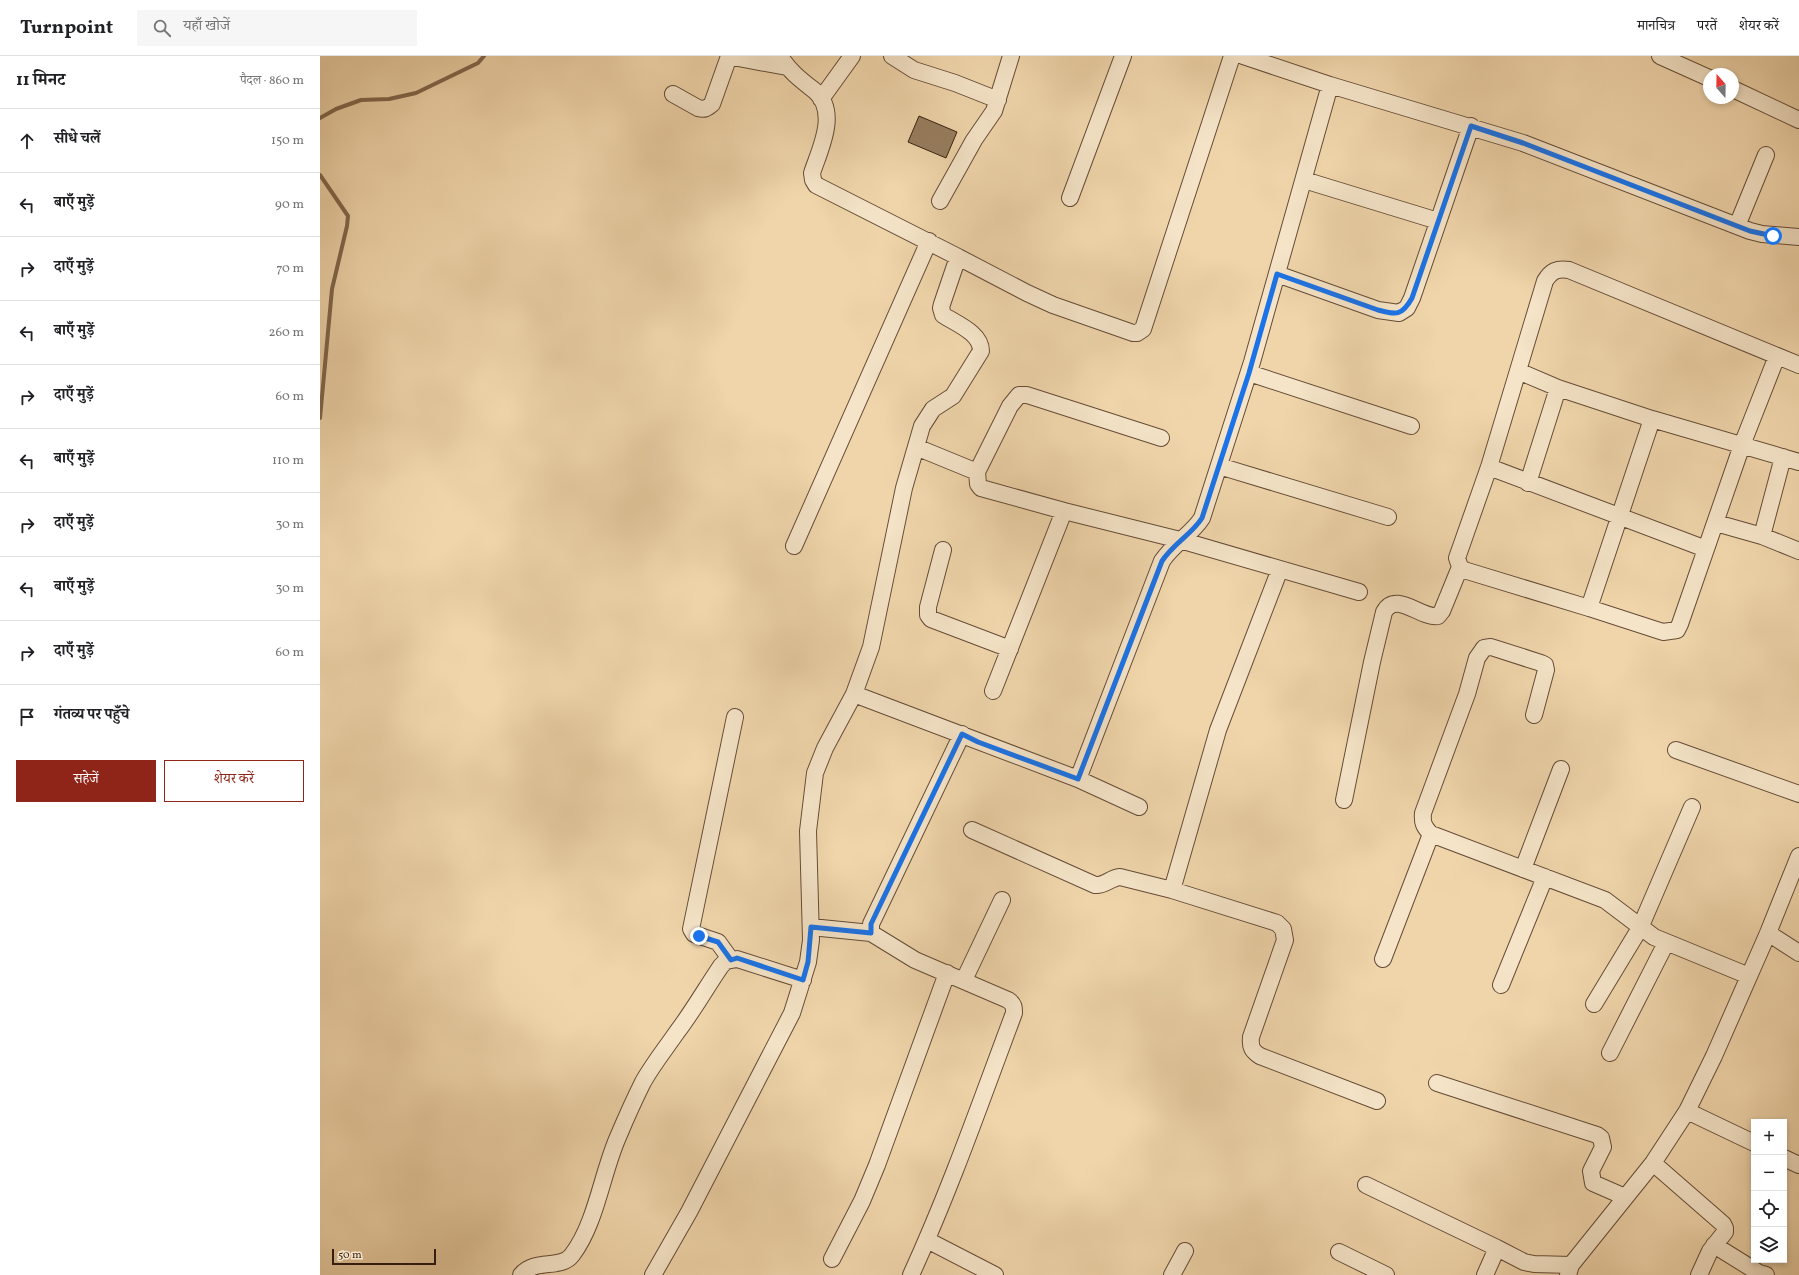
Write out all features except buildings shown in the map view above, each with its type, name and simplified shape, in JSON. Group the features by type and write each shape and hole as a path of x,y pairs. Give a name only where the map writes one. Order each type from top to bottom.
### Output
{"street":[{"path":"673,94 702,110 712,104 728,60 733,56 784,62 821,99 827,118 826,129 812,173 813,180 816,185 929,241 1027,293 1053,305 1133,333 1143,329 1232,56"},
{"path":"821,99 852,56"},
{"path":"892,56 914,70 955,83 998,100"},
{"path":"940,201 974,140 992,116 1011,56"},
{"path":"1070,198 1123,56"},
{"path":"1243,56 1523,143 1737,226 1762,234 1799,238"},
{"path":"1660,56 1703,75"},
{"path":"1078,779 1162,561 1169,550 1202,518 1249,373 1330,84"},
{"path":"1739,93 1799,120"},
{"path":"1277,274 1378,310 1391,313 1400,313 1407,308 1412,298 1471,126"},
{"path":"1737,226 1766,155"},
{"path":"1304,180 1438,221"},
{"path":"794,546 929,241"},
{"path":"653,1275 689,1212 792,1013 803,980 808,962 811,927 808,831 815,772 825,748 854,694 871,647 904,488 922,426 930,412 936,406 953,396 981,351 979,340 974,335 943,315 942,312 942,304 958,257"},
{"path":"1777,356 1742,445 1680,624 1676,630 1663,632 1464,570 1460,567 1457,558 1489,467 1544,281 1549,274 1561,269 1569,270 1799,364"},
{"path":"1518,371 1558,388 1652,419 1799,462"},
{"path":"1249,373 1410,426"},
{"path":"1528,483 1558,388"},
{"path":"1161,438 1027,395 1019,395 1010,406 977,472 977,479 981,488 1064,511 1180,540 1359,592"},
{"path":"1589,608 1652,419"},
{"path":"916,446 977,472"},
{"path":"1762,536 1783,457"},
{"path":"1219,466 1388,517"},
{"path":"1489,467 1706,550"},
{"path":"993,691 1064,511"},
{"path":"1716,523 1762,536 1799,551"},
{"path":"943,550 928,607 928,616 930,619 1010,650"},
{"path":"1344,800 1372,662 1384,612 1389,605 1396,603 1431,616 1438,616 1442,611 1460,567"},
{"path":"1172,890 1218,730 1280,569"},
{"path":"1534,715 1546,670 1545,665 1541,662 1491,647 1484,648 1479,652 1467,694 1423,813 1422,818 1425,828 1431,834 1605,900 1640,928 1654,937 1749,976"},
{"path":"854,694 1078,779 1139,807"},
{"path":"731,960 718,942 694,934 691,929 735,718"},
{"path":"871,933 871,924 962,734"},
{"path":"1676,750 1799,794"},
{"path":"1523,869 1561,769"},
{"path":"1594,1004 1640,928 1692,807"},
{"path":"972,830 1095,884 1103,885 1112,879 1120,877 1172,890 1277,923 1284,930 1285,940 1251,1037 1250,1045 1253,1052 1377,1101"},
{"path":"1383,959 1431,834"},
{"path":"1366,1185 1524,1262 1570,1270 1625,1197 1653,1163 1687,1111 1714,1056 1768,933 1799,856"},
{"path":"1501,985 1545,877"},
{"path":"964,980 1002,900"},
{"path":"811,927 871,933 915,960 964,980 1013,1003 1014,1013 972,1126 927,1240 911,1275"},
{"path":"1768,933 1799,953"},
{"path":"1610,1053 1666,943"},
{"path":"521,1275 530,1267 540,1264 561,1262 571,1256 580,1242 589,1221 617,1139 643,1082 656,1060 677,1033 721,966 726,961 737,958 803,980"},
{"path":"832,1259 862,1201 877,1165 947,973"},
{"path":"1438,1083 1597,1135 1601,1138 1603,1147 1591,1171 1593,1183 1625,1197"},
{"path":"1687,1111 1751,1142"},
{"path":"1787,1159 1799,1165"},
{"path":"1653,1163 1723,1224 1725,1228 1725,1232 1714,1245 1699,1275"},
{"path":"927,1240 995,1275"},
{"path":"1714,1245 1759,1273 1766,1275"},
{"path":"1485,1275 1497,1248"},
{"path":"1172,1275 1185,1252"},
{"path":"1339,1252 1386,1275"}],"waterway":[{"path":"320,118 336,109 361,100 389,99 416,93 478,63 484,56"},
{"path":"320,175 348,216 332,289 320,418"}],"route":[{"path":"699,936 718,942 731,960 737,958 803,980 808,962 811,927 871,933 871,924 962,734 978,742 1078,779 1162,561 1169,550 1199,523 1202,518 1249,373 1277,274 1378,310 1391,313 1400,313 1407,308 1412,298 1471,126 1523,143 1750,231 1773,236"}]}
